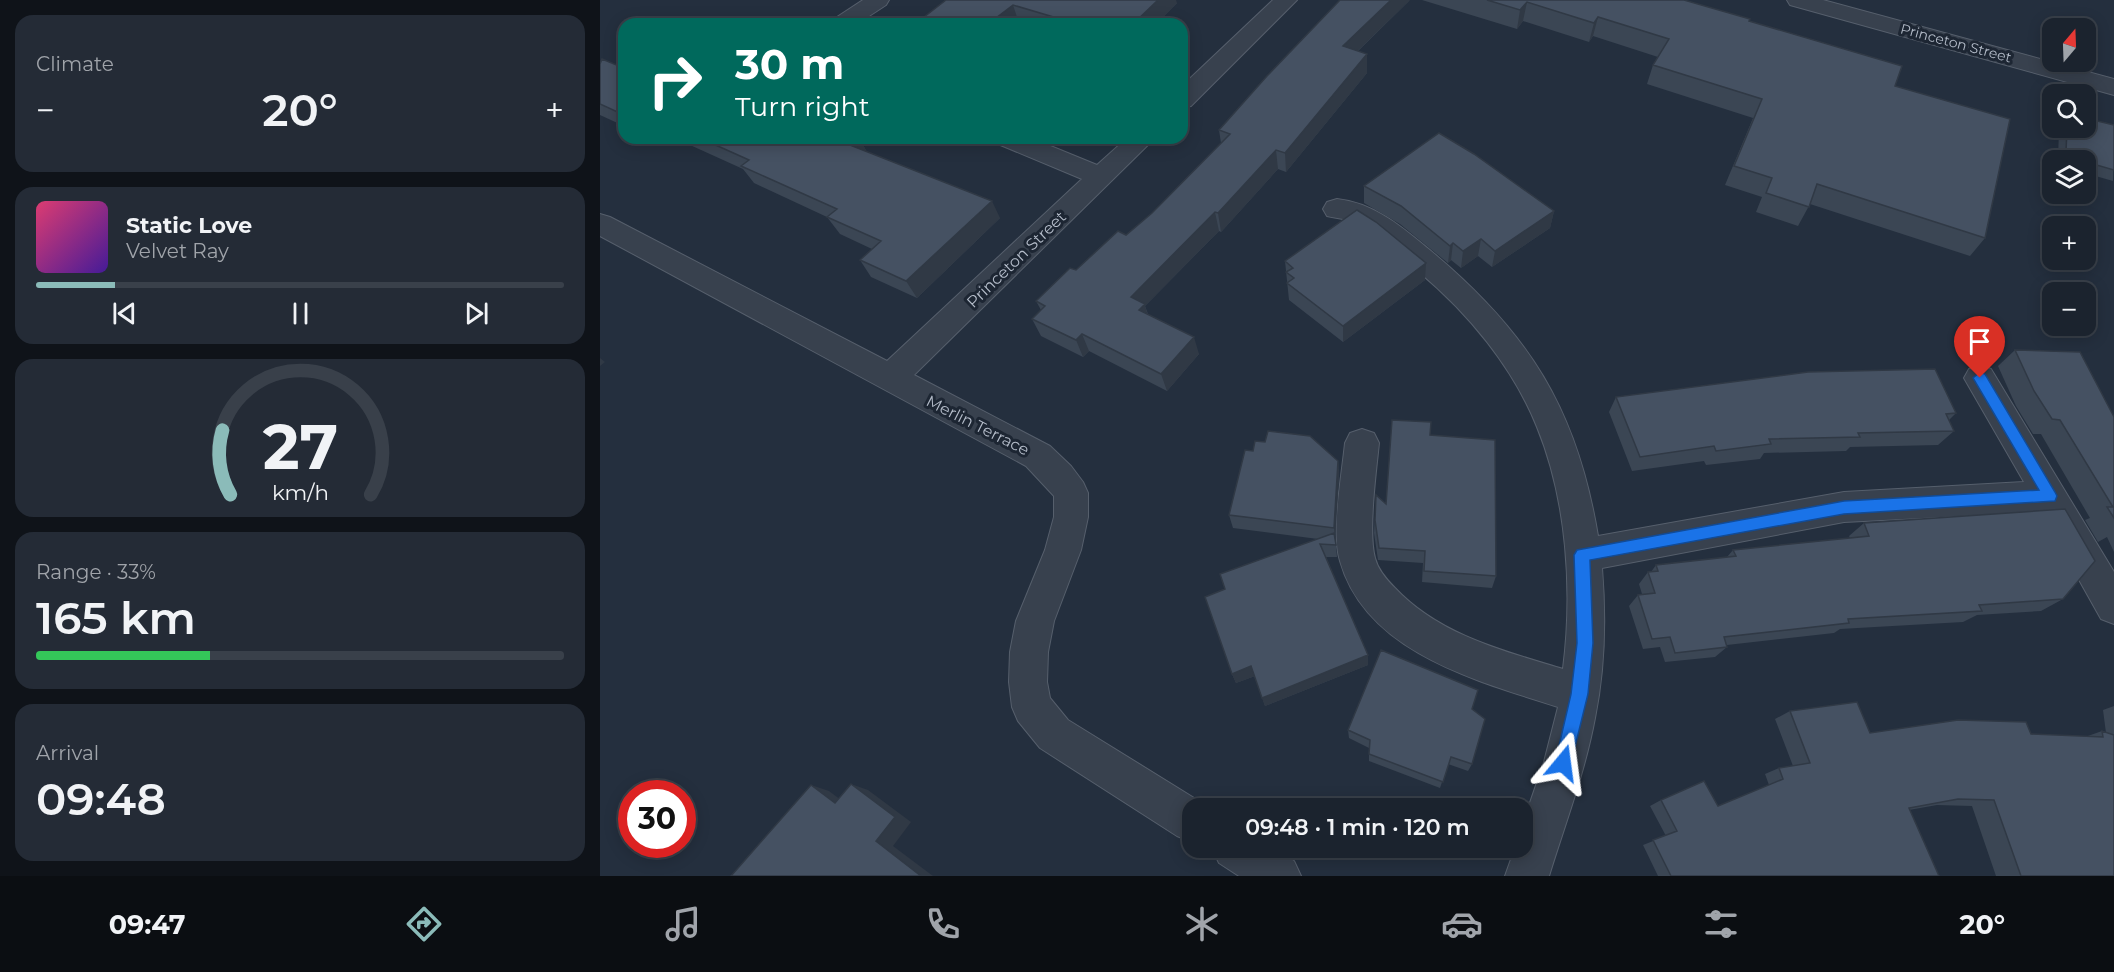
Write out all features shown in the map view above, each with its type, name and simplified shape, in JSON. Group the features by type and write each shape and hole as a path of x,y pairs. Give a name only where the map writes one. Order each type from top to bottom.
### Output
{"street":[{"path":"851,18 878,0"},
{"path":"1188,94 1286,0"},
{"name":"Princeton Street","path":"1798,0 2114,87"},
{"path":"1021,144 1101,177"},
{"name":"Princeton Street","path":"890,379 1136,144"},
{"path":"1337,209 1346,209 1365,216 1440,274 1480,313 1521,369 1546,413 1561,449 1577,514 1582,555 1585,643 1580,694 1570,740 1527,876"},
{"name":"Merlin Terrace","path":"600,224 1038,456 1071,493 1071,516 1064,550 1035,621 1029,652 1028,682 1032,707 1054,734 1182,815"},
{"path":"1980,378 2114,606"},
{"path":"1362,443 1355,507 1357,561 1373,593 1394,614 1421,634 1467,657 1580,694"},
{"path":"1582,555 1844,507 2050,496"},
{"path":"1250,858 1279,876"}],"building":[{"path":"946,0 1158,0 1139,18 1057,18 1013,5 996,18 923,18"},
{"path":"1340,0 1391,0 1343,46 1367,54 1285,153 1276,150 1218,213 1215,212 1131,297 1145,304 1139,310 1194,337 1161,374 1082,334 1076,340 1032,319 1045,306 1036,301 1070,268 1076,270 1118,231 1126,235 1152,213 1230,134 1219,130"},
{"path":"1487,0 1684,0 1902,66 1895,86 2010,119 1985,238 1817,184 1809,207 1766,193 1772,178 1734,166 1762,99 1653,65 1669,39 1598,17 1594,23 1527,2 1520,10"},
{"path":"602,59 618,66 618,112 600,104"},
{"path":"2096,121 2114,125 2114,170 2096,165 2096,150 2066,150 2067,138 2096,138"},
{"path":"1439,133 1474,154 1554,211 1495,251 1481,239 1463,251 1453,243 1450,246 1401,206 1364,186"},
{"path":"713,144 848,144 992,201 906,281 860,260 881,241 827,217 837,209 741,166 749,160"},
{"path":"1357,210 1376,222 1426,263 1343,326 1287,283 1294,278 1286,272 1293,268 1285,261"},
{"path":"2015,350 2080,352 2114,417 2114,518 2107,507 2113,507 2060,420 2052,419 2034,391"},
{"path":"1935,369 1956,413 1946,414 1954,431 1858,433 1860,437 1769,439 1771,444 1716,451 1714,446 1640,457 1616,397 1808,372"},
{"path":"1392,420 1431,422 1430,435 1495,440 1496,576 1424,571 1425,551 1379,548 1375,520 1376,495 1386,504"},
{"path":"1268,431 1310,436 1338,461 1334,528 1229,515 1245,450 1253,451 1255,441 1265,442"},
{"path":"2065,509 2095,561 2063,599 1979,605 1982,611 1848,619 1849,623 1724,637 1727,647 1675,653 1670,637 1652,639 1638,595 1655,593 1648,572 1658,571 1656,565 1736,556 1733,550 1869,536 1864,523"},
{"path":"1334,533 1336,545 1320,544 1368,655 1262,698 1251,666 1232,674 1205,597 1225,589 1220,574"},
{"path":"1381,650 1478,690 1472,709 1485,719 1472,764 1451,757 1443,782 1369,754 1370,740 1348,730"},
{"path":"1857,702 1870,733 1958,720 2026,722 2031,734 2103,737 2102,731 2114,735 2114,876 2021,876 1994,800 1958,799 1909,808 1939,876 1671,876 1653,840 1677,831 1661,800 1704,781 1718,806 1783,779 1779,768 1810,763 1790,711"},
{"path":"851,784 895,817 876,841 921,876 731,876 811,785 835,803"}],"route":[{"path":"1563,763 1580,694 1585,643 1582,555 1844,507 2050,496 1980,378"}]}
